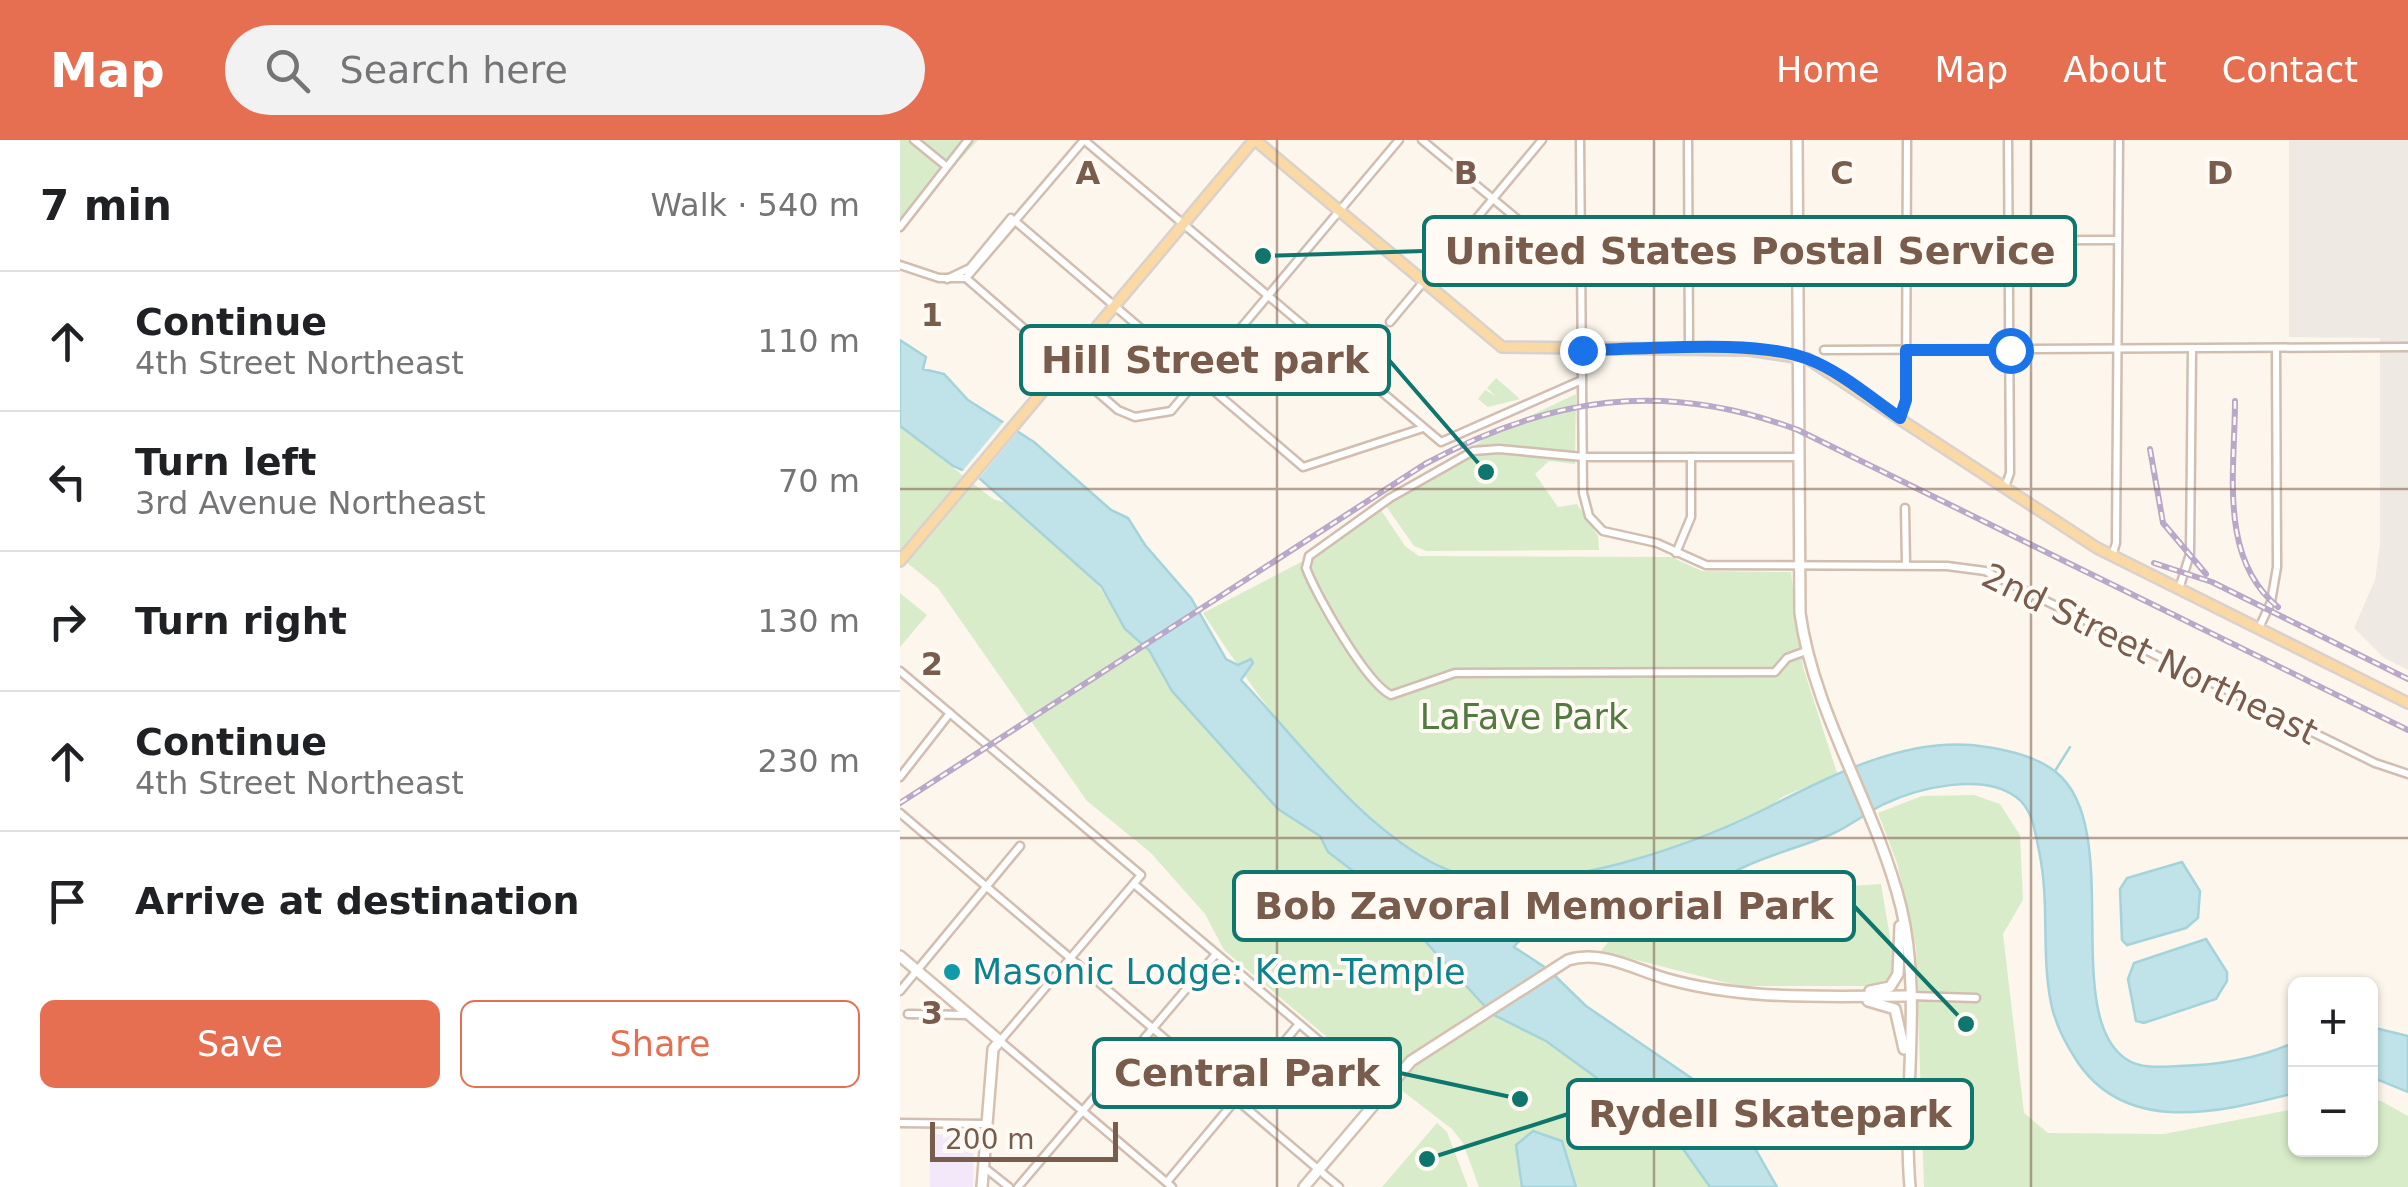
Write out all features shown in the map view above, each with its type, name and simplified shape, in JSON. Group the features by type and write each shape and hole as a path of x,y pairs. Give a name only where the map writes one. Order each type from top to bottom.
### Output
{"main road":[{"path":"900,561 1255,140 1502,347 1798,355 1827,369 2112,556 2408,703"}],"street":[{"path":"914,140 946,166"},
{"path":"900,228 968,140"},
{"path":"947,278 970,268 1084,140 1441,442 1582,380"},
{"path":"900,265 947,278 966,278 1118,410 1135,417 1171,411 1200,382 1400,140"},
{"path":"1422,140 1557,252 1581,257"},
{"path":"1390,322 1542,140"},
{"path":"1580,140 1582,457"},
{"path":"1688,140 1689,350"},
{"path":"1797,140 1800,566 1806,651 1890,867 1901,908 1908,996 1910,1187"},
{"path":"1900,418 1906,400 1908,140"},
{"path":"2004,488 2010,474 2008,140"},
{"path":"2112,556 2116,543 2119,140"},
{"path":"966,278 1013,220"},
{"path":"1013,220 1200,382 1308,468 1423,428"},
{"path":"1581,242 2118,240"},
{"path":"1824,350 2408,347"},
{"path":"2259,628 2271,602 2277,567 2276,348"},
{"path":"2179,588 2190,554 2192,350"},
{"path":"1800,457 1582,457 1500,448 1474,451 1390,498 1310,556 1306,568 1381,690 1391,696 1455,673 1776,672 1787,658 1806,651"},
{"name":"2nd Street Northeast","path":"1582,457 1584,502 1594,523 1608,534 1650,541 1713,566 1960,566 1998,576 2375,763 2408,774"},
{"path":"1676,553 1692,517 1691,457"},
{"path":"1906,508 1906,565"},
{"path":"900,671 1140,875 993,1050 982,1187"},
{"path":"900,777 950,713"},
{"path":"900,813 1340,1187"},
{"path":"900,991 1020,846"},
{"path":"1134,884 1381,1092"},
{"path":"1836,996 1890,987 1898,974 1903,942"},
{"path":"1018,1187 1216,954"},
{"path":"900,956 1170,1185 1235,1099 1299,1024"},
{"path":"1304,1187 1411,1061 1556,966 1588,956 1740,994 1976,998"},
{"path":"1836,996 1895,1009 1908,1078"},
{"path":"908,1014 969,1015"},
{"path":"900,1124 986,1124"},
{"path":"984,1167 1009,1187"}],"shaded area":[{"path":"2289,140 2408,140 2408,670 2384,658 2354,628 2375,580 2380,544 2380,338 2289,337"},
{"path":"929,1134 974,1135 973,1187 930,1187"}],"green space":[{"path":"900,140 978,140 900,225"},
{"path":"1496,378 1520,399 1488,407 1478,399 1485,390 1496,396 1487,388"},
{"path":"1576,394 1575,464 1549,461 1535,474 1558,507 1577,504 1598,536 1599,550 1426,551 1414,546 1386,506 1490,435"},
{"path":"900,426 993,499 1006,503 1095,580 1125,629 1149,650 1172,691 1278,809 1320,836 1328,852 1378,890 1492,1014 1546,1041 1671,1132 1710,1187 1479,1187 1463,1143 1452,1129 1379,1073 1367,1071 1224,950 1205,914 1151,853 1087,801 938,588 900,557"},
{"name":"LaFave Park","path":"1381,510 1405,546 1419,556 1671,557 1702,571 1791,572 1803,667 1837,773 1728,825 1600,868 1512,880 1471,876 1434,863 1365,816 1334,786 1276,718 1203,613 1307,559"},
{"path":"900,593 927,615 900,647"},
{"path":"1974,795 2000,804 2020,835 2023,900 2003,934 2024,1113 2048,1133 2164,1134 2288,1110 2288,1157 2378,1157 2378,1101 2381,1101 2408,1116 2408,1187 1924,1187 1916,947 1897,863 1878,813 1922,796"},
{"path":"1881,884 1895,967 1882,986 1739,986 1601,951 1608,942 1730,921 1791,890"},
{"path":"1437,1123 1447,1132 1468,1187 1382,1187"}],"water":[{"path":"900,340 926,357 923,369 944,374 968,400 1034,442 1111,510 1128,518 1145,545 1191,598 1226,659 1238,665 1251,659 1253,663 1241,680 1330,778 1403,844 1431,862 1467,875 1508,880 1553,877 1647,856 1731,825 1864,763 1918,748 1972,745 2039,761 2057,773 2077,800 2087,835 2093,964 2097,1004 2107,1036 2126,1059 2158,1067 2238,1060 2288,1045 2288,1095 2236,1107 2175,1112 2146,1109 2095,1083 2071,1052 2053,1010 2046,966 2042,870 2030,814 2022,802 2002,789 1950,785 1884,804 1832,834 1753,863 1671,903 1540,931 1514,947 1549,970 1586,1006 1703,1086 1744,1129 1777,1187 1710,1187 1671,1132 1546,1041 1492,1014 1378,890 1328,852 1320,836 1278,809 1172,691 1149,650 1125,629 1101,586 978,477 953,466 900,426"},
{"path":"2182,862 2200,891 2198,918 2186,928 2127,945 2122,940 2120,889 2127,878"},
{"path":"2206,939 2227,972 2227,981 2216,999 2144,1023 2136,1021 2128,979 2134,963"},
{"path":"2378,1029 2408,1036 2408,1092 2378,1080"},
{"path":"1533,1131 1562,1141 1576,1187 1522,1187 1516,1145"}],"pier":[{"path":"1006,419 1021,428 976,482 960,474"}],"waterway":[{"path":"2055,771 2070,747"}],"railway":[{"path":"2235,401 2233,484 2238,538 2259,587 2278,607"},
{"path":"900,803 1425,464 1517,423 1607,403 1700,404 1798,430 2408,730"},
{"path":"2150,449 2163,523 2206,574"},
{"path":"2154,563 2212,582 2408,679"}],"place":[{"name":"United States Postal Service","path":"1263,256"},
{"name":"Hill Street park","path":"1486,472"},
{"name":"Masonic Lodge: Kem-Temple","path":"952,972"},
{"name":"Bob Zavoral Memorial Park","path":"1966,1024"},
{"name":"Central Park","path":"1520,1099"},
{"name":"Rydell Skatepark","path":"1427,1159"}],"route":[{"path":"1582,350 1749,350 1798,355 1827,369 1900,418 1906,400 1906,350 2010,350"}]}
